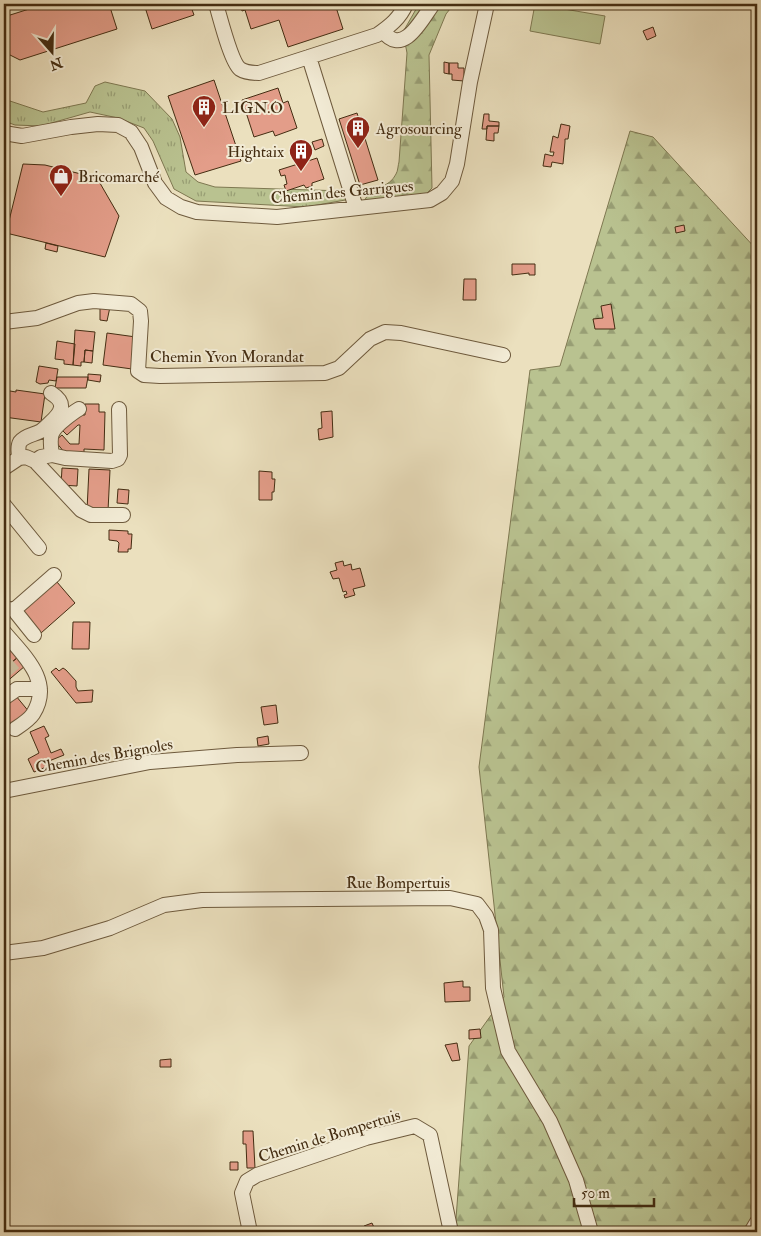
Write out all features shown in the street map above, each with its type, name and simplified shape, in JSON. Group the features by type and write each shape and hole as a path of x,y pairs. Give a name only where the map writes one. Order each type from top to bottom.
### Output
{"street":[{"path":"216,4 234,60 240,69 251,73 259,73 377,36 402,15 406,4"},
{"path":"383,31 391,40 404,39 433,4"},
{"name":"Chemin des Garrigues","path":"4,133 22,136 87,125 118,125 131,132 141,147 156,183 166,198 181,207 197,212 276,217 430,200 442,193 452,181 457,164 470,82 487,4"},
{"path":"309,57 356,208"},
{"name":"Chemin Yvon Morandat","path":"4,322 37,318 78,303 94,301 131,304 140,311 138,371 144,375 326,373 339,368 370,339 385,332 401,333 503,356"},
{"path":"19,458 18,447 25,437 41,430 59,414 61,404 57,397 50,392"},
{"path":"52,455 50,440 54,428 79,409"},
{"path":"38,465 42,457 52,455 65,458 112,461 118,459 120,455 119,409"},
{"path":"4,468 19,458 26,457 38,465 81,510 91,515 122,515"},
{"path":"4,505 39,548"},
{"path":"34,635 9,609 54,575"},
{"path":"4,622 41,665"},
{"path":"4,632 22,657 35,669 39,678 38,703 33,714 15,730"},
{"path":"4,698 17,689 40,689"},
{"name":"Chemin des Brignoles","path":"4,791 150,762 301,752"},
{"name":"Rue Bompertuis","path":"4,953 42,948 110,928 164,905 202,900 450,898 477,904 486,916 491,930 493,988 508,1051 550,1121 576,1180 591,1232"},
{"name":"Chemin de Bompertuis","path":"250,1232 242,1193 247,1181 257,1175 366,1138 415,1126 430,1135 452,1232"},
{"path":"751,1232 757,1223"}],"green space":[{"path":"419,4 454,4 446,14 429,55 432,188 423,197 364,201 371,193 393,179 397,171 407,53 403,32"},
{"path":"535,4 605,16 600,44 530,31"},
{"path":"105,82 145,91 172,119 180,137 186,172 198,182 215,187 344,191 351,199 306,207 196,201 174,189 153,141 144,128 118,118 90,112 41,126 15,125 4,121 4,99 43,112 86,103 95,86"},
{"path":"630,131 653,137 757,250 757,1232 455,1232 469,1046 504,997 479,767 530,370 560,366"}],"building":[{"path":"45,4 109,4 117,29 20,60 4,52 4,12 7,16"},
{"path":"144,4 190,4 194,15 152,29"},
{"path":"240,4 335,4 343,29 288,47 279,20 251,29 245,10 242,11"},
{"path":"653,27 656,36 647,40 643,31"},
{"path":"444,62 449,63 449,74 444,73"},
{"path":"449,63 458,63 458,68 464,68 464,81 452,80 452,74 449,74"},
{"name":"LIGN.O","path":"214,80 241,161 195,175 168,96"},
{"path":"278,88 283,103 288,101 297,128 275,136 273,131 254,137 242,100"},
{"name":"Agrosourcing","path":"357,113 378,180 360,185 339,119"},
{"path":"484,114 489,114 489,121 499,122 499,126 487,126 487,129 482,129"},
{"path":"561,124 570,126 568,139 565,139 563,164 552,162 551,167 543,166 545,154 553,156 554,152 550,152 553,136 558,138"},
{"path":"487,126 499,126 498,133 494,133 494,141 486,140"},
{"path":"322,139 324,146 315,150 312,142"},
{"name":"Hightaix","path":"317,158 324,179 312,183 312,186 306,188 304,185 286,191 284,185 287,184 285,175 281,176 279,170 298,164 298,166 305,164 305,162"},
{"name":"Bricomarché","path":"23,164 45,165 97,178 119,216 105,257 6,233"},
{"path":"684,225 685,231 676,233 675,227"},
{"path":"46,243 58,246 57,252 45,249"},
{"path":"512,264 535,264 535,275 529,275 529,273 512,275"},
{"path":"464,279 476,279 476,300 463,300"},
{"path":"611,304 615,329 595,329 593,319 603,318 601,306"},
{"path":"100,306 110,307 107,321 100,320"},
{"path":"75,330 95,332 93,351 85,350 84,362 81,362 81,366 73,365"},
{"path":"107,333 136,337 132,369 103,365"},
{"path":"57,341 75,344 73,365 64,364 64,360 55,359"},
{"path":"85,350 93,351 92,363 84,362"},
{"path":"39,366 58,369 56,381 49,380 48,383 40,384 36,382"},
{"path":"88,374 101,375 100,382 88,380"},
{"path":"57,377 88,377 86,388 55,388"},
{"path":"4,390 45,394 41,422 4,417"},
{"path":"85,404 99,404 99,412 105,412 104,450 84,449 84,454 65,453 55,441 62,435 70,444 79,444 80,425 67,435 60,428 74,415 85,415"},
{"path":"332,411 333,437 319,440 318,429 322,428 321,412"},
{"path":"62,468 78,469 77,486 61,485"},
{"path":"89,469 110,470 108,511 87,510"},
{"path":"259,471 272,472 272,479 275,479 272,500 259,500"},
{"path":"118,489 129,490 128,504 117,503"},
{"path":"4,512 12,522 7,527 9,535 6,537 4,534"},
{"path":"109,530 128,531 128,534 132,534 131,549 128,549 128,552 118,552 119,543 109,540"},
{"path":"343,561 344,566 351,564 352,570 360,568 365,586 353,589 355,595 345,598 344,595 347,594 346,591 343,592 339,578 333,579 330,572 337,570 335,563"},
{"path":"57,582 75,603 41,633 23,611"},
{"path":"73,622 90,622 89,649 72,649"},
{"path":"6,642 18,657 4,669 4,644"},
{"path":"18,657 25,666 4,684 4,669"},
{"path":"56,668 59,671 63,668 66,670 76,681 78,691 93,690 92,702 76,703 51,672"},
{"path":"16,696 30,713 7,732 4,728 4,707"},
{"path":"276,705 278,723 264,725 261,707"},
{"path":"44,726 49,736 45,738 51,753 61,749 64,755 49,761 51,765 34,772 28,759 39,753 30,732"},
{"path":"268,736 269,744 258,746 257,738"},
{"path":"463,981 463,987 470,987 470,1001 445,1002 444,983"},
{"path":"480,1029 481,1038 469,1039 469,1030"},
{"path":"457,1043 460,1060 452,1061 445,1045"},
{"path":"171,1059 171,1067 160,1067 160,1060"},
{"path":"243,1131 253,1131 255,1168 247,1168 246,1144 243,1144"},
{"path":"230,1162 238,1162 238,1170 230,1170"},
{"path":"372,1223 376,1232 366,1232 364,1226"}],"tunnel":[{"path":"4,672 19,659"}],"place":[{"name":"LIGN.O","path":"204,128"},
{"name":"Agrosourcing","path":"358,149"},
{"name":"Hightaix","path":"301,172"},
{"name":"Bricomarché","path":"61,197"}]}
